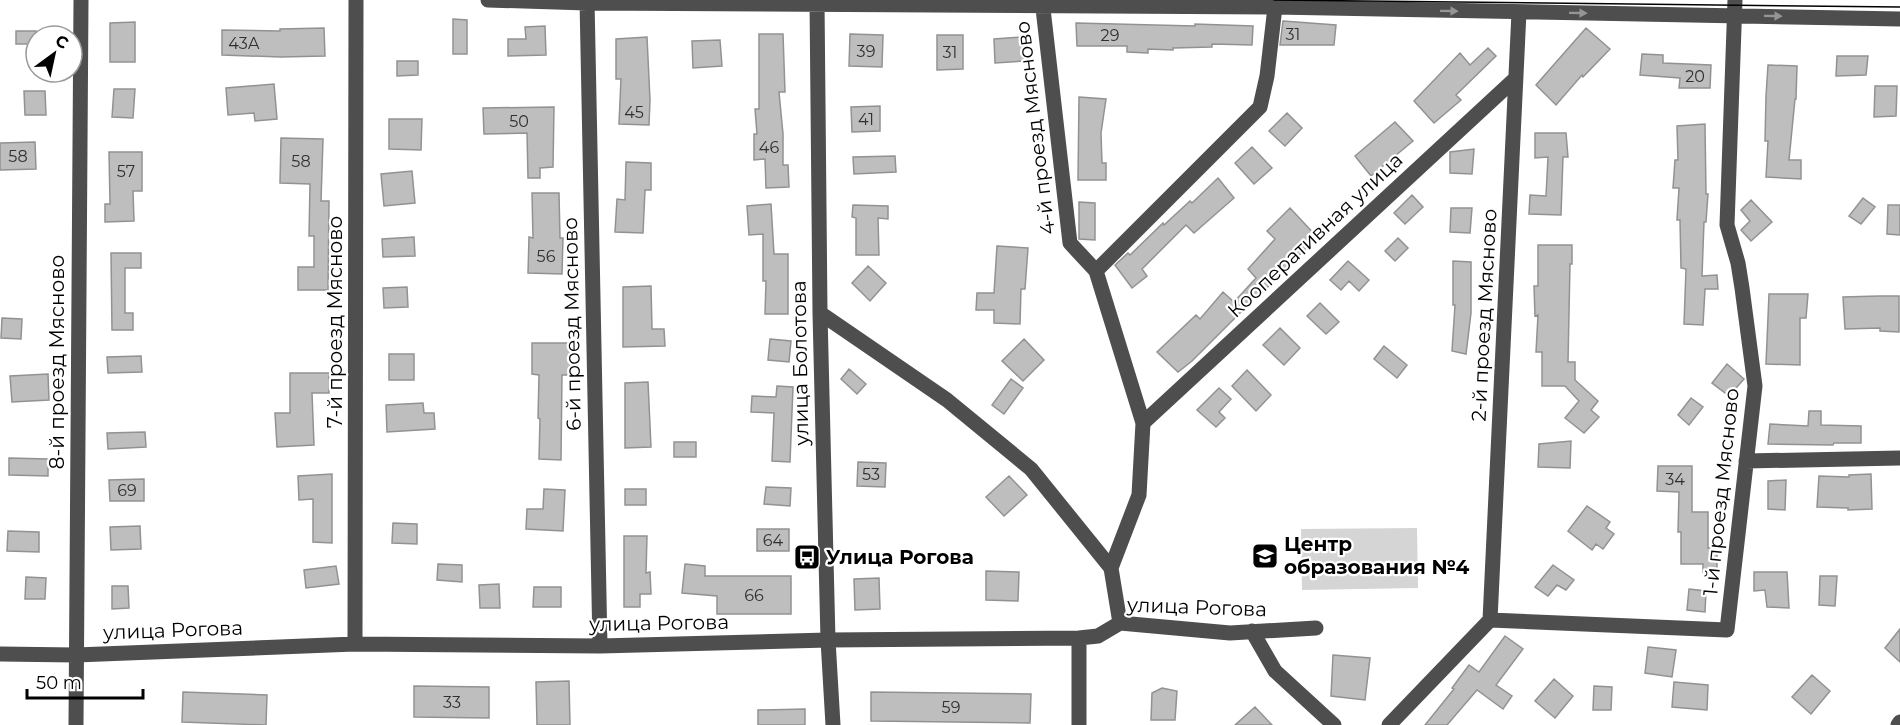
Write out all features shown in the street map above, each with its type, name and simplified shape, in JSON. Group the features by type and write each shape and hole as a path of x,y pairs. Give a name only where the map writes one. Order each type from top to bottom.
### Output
{"street":[{"name":"8-й проезд Мясново","path":"76,725 81,0"},
{"name":"7-й проезд Мясново","path":"355,644 356,0"},
{"path":"488,0 1042,2 1519,12 1735,8 1900,18"},
{"name":"6-й проезд Мясново","path":"587,1 600,646"},
{"name":"улица Болотова","path":"817,2 820,313 828,640 833,725"},
{"name":"4-й проезд Мясново","path":"1042,2 1070,243 1096,271 1143,423 1139,495 1111,568"},
{"path":"1096,271 1260,107 1268,76 1275,7"},
{"name":"1-й проезд Мясново","path":"1490,620 1727,630 1755,386 1738,263 1727,225 1735,8"},
{"name":"2-й проезд Мясново","path":"1490,620 1519,12"},
{"name":"Кооперативная улица","path":"1143,423 1516,78"},
{"path":"820,313 947,400 1031,469 1111,568 1120,623"},
{"path":"1746,461 1900,458"},
{"path":"1389,725 1490,620"},
{"name":"улица Рогова","path":"0,654 76,655 355,644 600,646 828,640 1079,638 1098,636 1120,623 1230,633 1316,628"},
{"path":"1252,631 1275,671 1334,725"},
{"path":"1079,638 1079,725"}],"shaded area":[{"path":"1417,528 1418,588 1302,590 1301,529"}],"building":[{"path":"453,19 467,20 467,54 453,54"},
{"path":"1283,21 1336,25 1334,45 1280,45"},
{"path":"135,22 135,62 110,62 110,23"},
{"path":"1076,23 1253,26 1252,45 1212,44 1212,47 1148,49 1148,53 1127,52 1127,46 1077,46"},
{"path":"545,26 546,55 508,56 508,39 526,39 525,27"},
{"path":"324,28 325,56 222,55 222,30 280,31 280,29"},
{"path":"1586,28 1610,49 1583,77 1582,75 1556,105 1536,85"},
{"path":"16,31 24,31 24,44 16,44"},
{"path":"759,34 783,34 785,92 779,92 783,165 788,165 789,187 766,188 765,159 754,160 754,134 757,134 755,109 759,109"},
{"path":"850,34 883,35 882,67 849,66"},
{"path":"937,35 963,35 963,69 937,70"},
{"path":"647,37 649,125 619,124 621,79 616,79 616,39"},
{"path":"1022,37 1024,61 995,63 994,39"},
{"path":"720,40 722,66 693,68 692,41"},
{"path":"1488,48 1496,56 1456,95 1461,100 1434,123 1414,101 1460,53 1470,65"},
{"path":"1642,54 1663,55 1663,63 1711,65 1710,88 1679,88 1680,78 1640,75"},
{"path":"1837,56 1868,56 1866,75 1836,76"},
{"path":"397,61 418,61 418,75 397,76"},
{"path":"1768,65 1797,66 1796,99 1789,160 1801,160 1801,179 1766,177"},
{"path":"274,84 277,119 255,121 254,113 228,115 226,88"},
{"path":"1875,86 1897,86 1896,116 1874,117"},
{"path":"114,89 135,89 133,118 112,117"},
{"path":"24,91 45,91 46,115 25,115"},
{"path":"1079,97 1106,99 1101,133 1102,163 1106,163 1106,180 1078,180"},
{"path":"880,106 880,131 852,132 851,107"},
{"path":"554,107 553,167 540,168 540,178 528,178 527,133 484,134 483,108"},
{"path":"1287,113 1302,128 1285,146 1269,131"},
{"path":"389,119 422,119 421,150 389,149"},
{"path":"1395,122 1413,141 1371,176 1355,156"},
{"path":"1705,124 1706,194 1708,194 1706,222 1704,222 1702,276 1717,275 1718,289 1705,289 1703,325 1684,324 1686,269 1681,268 1680,220 1677,220 1679,188 1673,188 1675,160 1678,160 1677,126"},
{"path":"1535,133 1566,133 1568,157 1563,157 1561,215 1529,214 1530,195 1546,196 1548,157 1535,158"},
{"path":"281,138 323,139 321,201 329,201 328,290 298,290 298,267 314,267 314,236 309,236 310,184 280,183"},
{"path":"35,142 36,169 0,170 0,143"},
{"path":"1252,147 1272,168 1254,184 1235,163"},
{"path":"1474,149 1472,174 1450,173 1450,152"},
{"path":"109,152 142,152 142,191 133,191 134,221 105,222 105,204 110,204"},
{"path":"895,156 896,172 854,174 853,157"},
{"path":"626,162 651,163 651,190 645,190 643,233 615,232 617,199 625,200"},
{"path":"412,171 415,203 384,206 381,174"},
{"path":"1218,178 1234,198 1194,233 1186,225 1142,269 1147,276 1132,288 1115,265 1128,253 1130,255 1190,201 1192,203"},
{"path":"532,193 559,193 560,238 563,238 562,274 528,273 529,237 533,238"},
{"path":"1412,195 1423,207 1405,224 1394,213"},
{"path":"1863,198 1875,207 1861,224 1849,216"},
{"path":"1751,200 1772,222 1751,241 1741,230 1750,221 1741,210"},
{"path":"1079,202 1095,203 1095,240 1079,239"},
{"path":"771,204 774,254 788,254 788,314 765,314 766,281 763,281 763,234 749,235 747,206"},
{"path":"853,205 888,206 888,219 878,218 879,255 856,255 856,218 852,217"},
{"path":"1888,205 1900,205 1900,235 1887,234"},
{"path":"1290,208 1317,237 1258,297 1178,372 1157,352 1196,315 1200,319 1223,292 1234,302 1256,278 1248,269 1275,239 1267,231"},
{"path":"1451,208 1472,208 1470,233 1450,232"},
{"path":"414,237 415,256 383,257 382,239"},
{"path":"1398,238 1408,248 1395,261 1385,251"},
{"path":"1538,245 1572,245 1568,362 1575,362 1575,380 1598,401 1591,410 1599,417 1584,433 1565,418 1579,401 1565,386 1542,386 1542,352 1536,352 1538,315 1535,316 1534,286 1538,286"},
{"path":"997,246 1028,248 1025,289 1021,289 1020,324 994,323 994,310 976,310 977,293 994,293"},
{"path":"111,253 141,253 141,268 125,268 125,313 133,313 133,330 112,330"},
{"path":"1348,261 1369,280 1359,291 1349,281 1341,290 1330,280"},
{"path":"1453,261 1471,262 1471,313 1466,354 1452,351 1455,305 1453,305"},
{"path":"868,266 886,283 870,301 852,283"},
{"path":"651,286 652,329 664,329 665,346 623,347 623,287"},
{"path":"407,287 408,307 384,308 383,288"},
{"path":"1769,294 1808,294 1806,318 1800,318 1800,365 1766,364"},
{"path":"1899,296 1899,332 1880,331 1880,328 1845,329 1843,297"},
{"path":"1320,303 1339,322 1326,334 1307,316"},
{"path":"2,318 22,319 21,339 1,338"},
{"path":"1280,328 1300,348 1284,365 1263,345"},
{"path":"770,339 791,341 789,362 768,360"},
{"path":"1024,339 1044,360 1023,381 1002,361"},
{"path":"532,343 571,343 570,375 562,375 561,460 539,459 539,375 532,374"},
{"path":"1384,346 1407,365 1397,378 1374,359"},
{"path":"389,354 414,354 414,380 389,380"},
{"path":"141,356 142,372 108,373 107,357"},
{"path":"1727,364 1744,379 1729,396 1712,383"},
{"path":"849,369 866,384 857,394 841,379"},
{"path":"1247,370 1271,395 1256,411 1232,386"},
{"path":"290,373 329,373 329,393 312,393 314,445 277,447 275,413 290,413"},
{"path":"48,374 49,400 12,402 10,376"},
{"path":"1011,379 1023,388 1004,414 992,405"},
{"path":"648,382 651,447 625,448 625,383"},
{"path":"777,386 793,387 790,462 772,461 774,413 751,412 752,396 776,397"},
{"path":"1219,388 1231,399 1219,412 1225,418 1216,427 1197,410"},
{"path":"1691,398 1703,407 1689,425 1678,415"},
{"path":"423,403 424,413 434,413 435,429 387,432 386,405"},
{"path":"1809,411 1821,411 1821,425 1861,426 1861,443 1768,444 1770,424 1808,426"},
{"path":"145,432 146,447 108,449 107,433"},
{"path":"1571,441 1570,468 1538,467 1539,444"},
{"path":"674,442 696,442 696,457 674,457"},
{"path":"9,458 48,459 48,476 9,475"},
{"path":"858,462 886,463 885,487 857,486"},
{"path":"1658,466 1692,466 1692,512 1708,512 1708,548 1717,547 1717,573 1703,572 1703,564 1681,564 1681,532 1678,532 1679,492 1657,491"},
{"path":"332,474 332,543 313,542 313,499 299,500 298,476"},
{"path":"1871,474 1872,509 1848,510 1848,508 1817,507 1819,476 1849,477 1849,475"},
{"path":"1009,476 1027,495 1004,516 986,497"},
{"path":"144,479 144,501 110,501 109,480"},
{"path":"1786,480 1785,510 1768,509 1768,481"},
{"path":"766,487 791,488 790,506 764,504"},
{"path":"544,489 565,490 563,531 526,529 527,509 543,509"},
{"path":"625,489 646,489 646,505 625,505"},
{"path":"1587,506 1610,522 1606,528 1614,534 1603,549 1596,544 1592,550 1568,531"},
{"path":"393,523 417,524 417,544 392,543"},
{"path":"140,526 141,549 111,550 110,527"},
{"path":"757,529 789,529 789,551 757,551"},
{"path":"8,531 39,532 39,552 7,551"},
{"path":"624,536 647,536 646,573 650,572 651,594 640,594 640,607 624,607"},
{"path":"438,564 462,565 462,582 437,580"},
{"path":"685,564 705,566 705,576 791,576 791,614 717,614 717,596 682,593"},
{"path":"1553,565 1574,580 1566,590 1557,585 1548,596 1535,587"},
{"path":"336,566 339,584 306,588 304,570"},
{"path":"986,571 1019,572 1018,601 986,600"},
{"path":"1754,572 1787,572 1789,608 1767,607 1765,590 1754,591"},
{"path":"1820,576 1837,576 1835,606 1819,605"},
{"path":"26,577 46,578 45,599 25,599"},
{"path":"879,578 880,609 855,610 854,579"},
{"path":"499,584 500,608 480,608 479,585"},
{"path":"112,586 128,586 129,608 112,609"},
{"path":"534,587 561,587 561,607 533,607"},
{"path":"1689,589 1706,591 1705,612 1687,610"},
{"path":"1900,629 1900,662 1885,648"},
{"path":"1505,636 1523,649 1496,685 1512,696 1503,709 1477,690 1447,725 1425,725 1454,689 1452,688 1469,665 1479,672"},
{"path":"1648,647 1676,650 1672,677 1645,673"},
{"path":"1333,655 1370,658 1365,700 1331,696"},
{"path":"1812,675 1830,691 1811,714 1792,697"},
{"path":"1554,679 1573,696 1555,718 1535,701"},
{"path":"569,681 570,725 537,725 536,682"},
{"path":"1674,682 1708,685 1707,710 1672,707"},
{"path":"414,686 489,687 489,718 414,717"},
{"path":"1594,686 1612,687 1611,710 1593,710"},
{"path":"1162,688 1177,691 1175,720 1151,720 1152,693"},
{"path":"183,692 267,695 266,725 182,722"},
{"path":"871,692 1031,694 1030,723 871,721"},
{"path":"1255,707 1272,725 1235,725"},
{"path":"805,709 805,725 758,725 758,710"}],"tram line":[{"path":"1274,0 1900,7"}],"place":[{"name":"Центр образования №4","path":"1265,556"},
{"name":"Улица Рогова","path":"807,557"}]}
